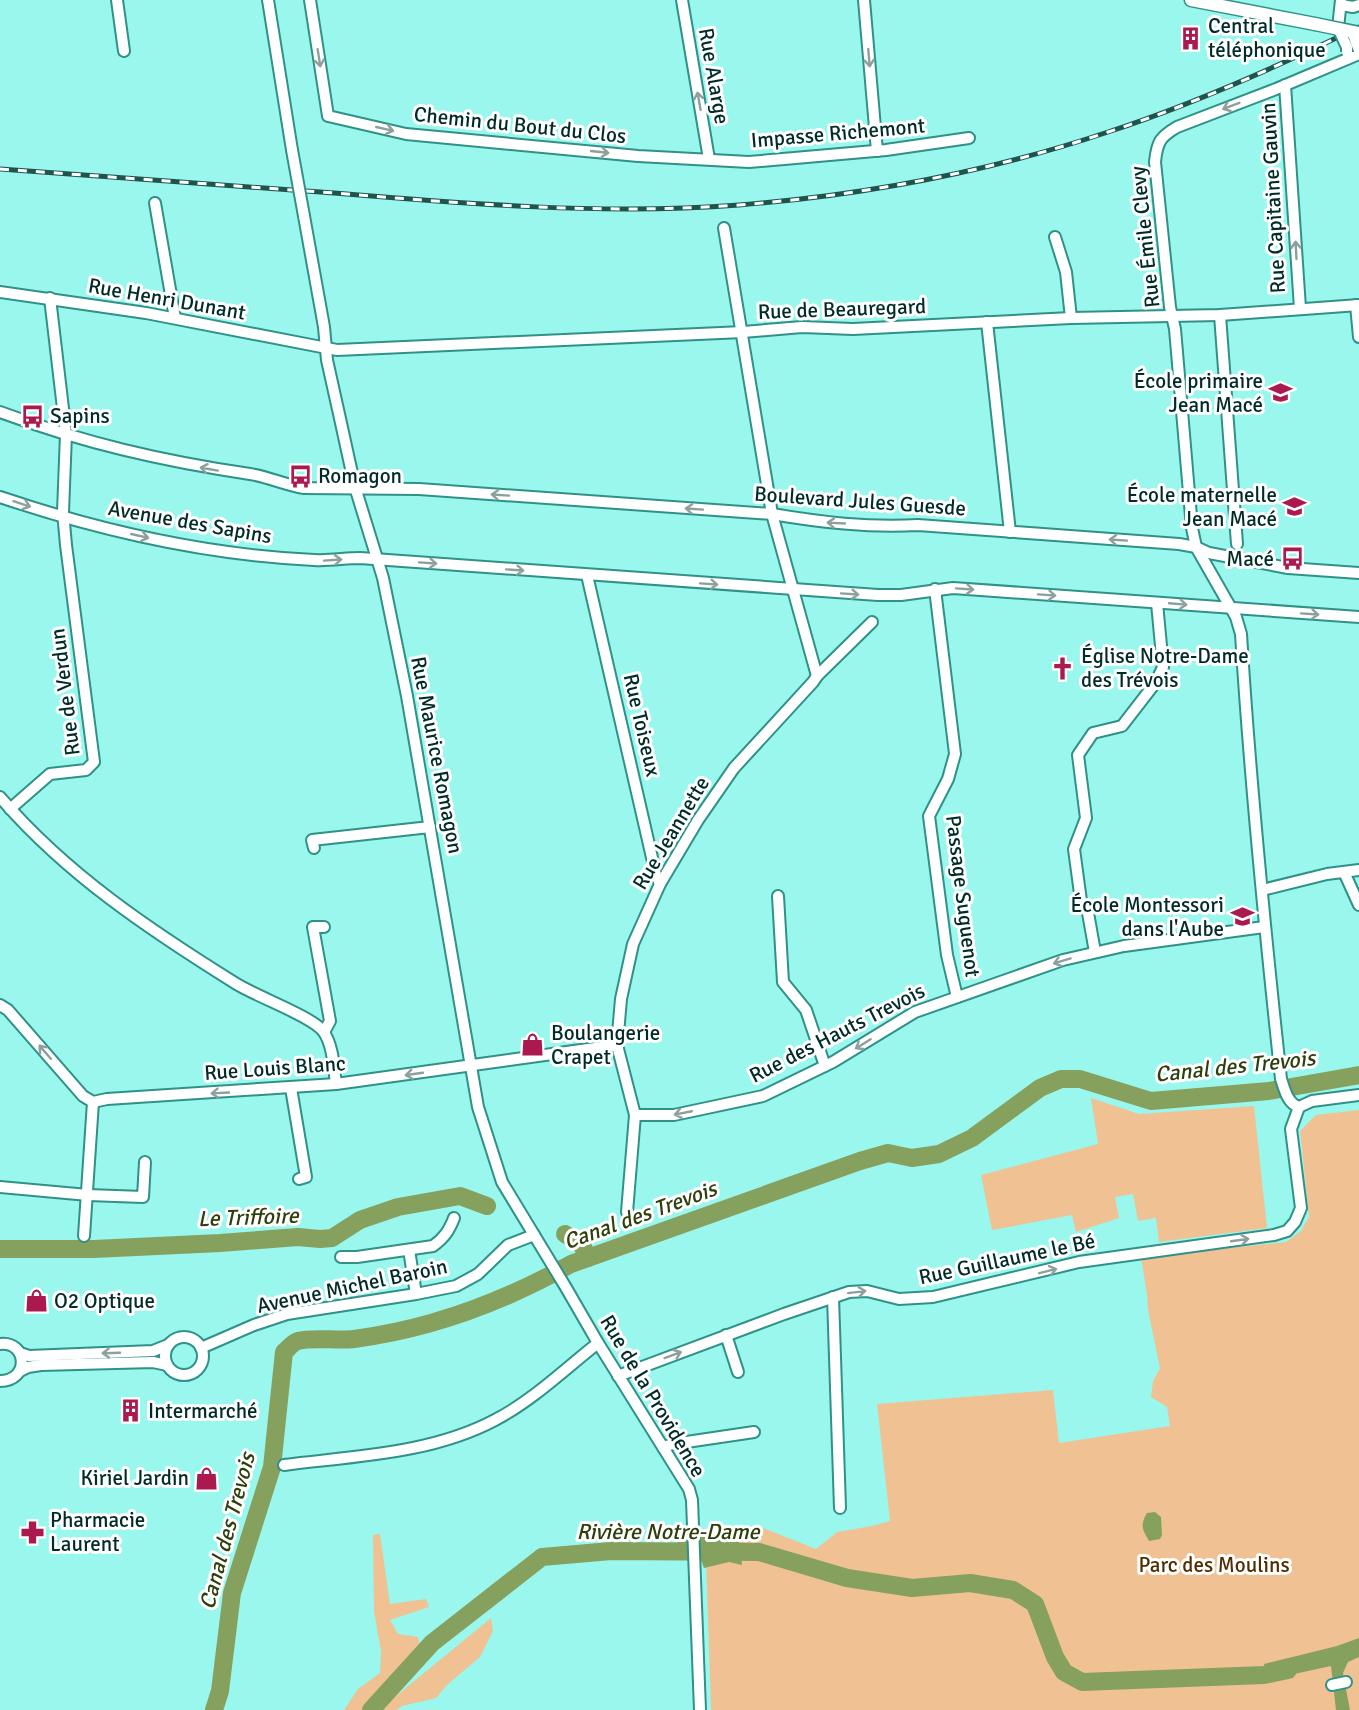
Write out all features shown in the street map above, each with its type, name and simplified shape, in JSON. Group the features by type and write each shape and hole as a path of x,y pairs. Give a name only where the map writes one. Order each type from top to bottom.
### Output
{"main road":[{"path":"1191,0 1356,32"}],"street":[{"path":"117,0 124,51"},
{"name":"Rue Maurice Romagon","path":"268,0 326,348 355,488 378,560 407,696 478,1107 502,1182 565,1286"},
{"name":"Chemin du Bout du Clos","path":"310,0 328,116 406,134 638,156 709,159"},
{"name":"Rue Alarge","path":"682,0 709,159"},
{"path":"864,0 877,151"},
{"path":"1353,54 1338,28 1341,6 1353,7 1359,4"},
{"path":"1353,54 1356,32"},
{"name":"Rue Émile Clevy","path":"1173,316 1170,307 1155,162 1156,148 1163,135 1177,127 1285,85 1353,54"},
{"name":"Rue Capitaine Gauvin","path":"1285,85 1300,308"},
{"name":"Impasse Richemont","path":"709,159 749,162 877,151 969,138"},
{"path":"155,204 175,318"},
{"path":"724,228 772,514 817,676"},
{"path":"1055,237 1066,272 1071,318"},
{"name":"Rue Henri Dunant","path":"0,292 175,318 326,348"},
{"path":"50,298 66,434 64,518"},
{"path":"1357,305 1359,336"},
{"name":"Rue de Beauregard","path":"326,348 337,350 743,332 802,327 853,329 1071,318 1220,315 1357,305"},
{"path":"1220,315 1237,544"},
{"path":"1173,316 1192,528 1196,547 1232,609 1241,634 1247,735 1264,927 1281,1079 1294,1104 1359,1095"},
{"path":"987,322 1010,532"},
{"path":"0,412 66,434"},
{"name":"Boulevard Jules Guesde","path":"66,434 118,450 182,464 267,477 291,486 336,489 419,489 772,514 821,522 892,526 918,525 1179,544 1196,547 1209,553 1282,567 1359,573"},
{"name":"Avenue des Sapins","path":"0,497 64,518 222,552 317,560 353,558 378,560"},
{"name":"Rue de Verdun","path":"10,809 50,774 86,770 94,762 64,518"},
{"path":"378,560 886,596 953,588 1359,617"},
{"name":"Rue Toiseux","path":"587,575 660,884"},
{"name":"Passage Suguenot","path":"935,589 955,754 948,779 929,816 947,955 957,998"},
{"path":"1095,952 1088,913 1081,901 1074,849 1086,818 1078,755 1093,733 1122,726 1156,682 1163,667 1157,603"},
{"name":"Rue Jeannette","path":"627,1212 635,1115 617,1045 621,999 633,944 660,884 698,820 734,768 817,676 872,622"},
{"path":"0,797 51,852 104,896 230,980 313,1023 324,1032 329,1045 336,1084"},
{"path":"314,848 312,840 430,826"},
{"path":"1262,890 1327,874 1359,870"},
{"path":"1344,872 1359,904"},
{"path":"778,896 783,982 807,1010 825,1066"},
{"path":"324,927 314,927 330,1021 324,1032"},
{"name":"Rue des Hauts Trevois","path":"635,1115 674,1115 763,1096 825,1066 915,1012 1063,960 1124,946 1264,927"},
{"path":"0,1005 8,1010 88,1099 88,1195 84,1236"},
{"name":"Rue Louis Blanc","path":"88,1099 336,1084 617,1045"},
{"path":"291,1088 306,1177 299,1179"},
{"name":"Rue Guillaume le Bé","path":"618,1376 849,1292 867,1291 899,1299 933,1297 1079,1262 1274,1235 1287,1231 1295,1222 1301,1208 1291,1129 1294,1104"},
{"path":"0,1187 88,1195 143,1197 145,1162"},
{"path":"341,1257 357,1257 433,1246 450,1230 454,1218"},
{"name":"Avenue Michel Baroin","path":"201,1348 254,1325 287,1314 456,1286 478,1274 508,1245 534,1235"},
{"path":"409,1250 416,1294"},
{"name":"Rue de la Providence","path":"565,1286 689,1489 692,1500 700,1710"},
{"path":"833,1298 840,1508"},
{"path":"726,1335 738,1372"},
{"path":"0,1381 13,1378 28,1366 41,1365 153,1362 167,1365 176,1373 186,1375 192,1374 201,1365 203,1358 201,1348 192,1339 186,1337 178,1338 153,1351 29,1356 20,1353"},
{"path":"0,1344 6,1343 15,1347 20,1353 22,1365 20,1371"},
{"path":"284,1465 387,1452 436,1442 466,1432 495,1420 523,1402 598,1343"},
{"path":"167,1365 165,1352 168,1345"},
{"path":"663,1447 754,1432"},
{"path":"1332,1685 1346,1682"}],"green space":[{"path":"1091,1098 1139,1114 1254,1106 1267,1228 1159,1242 1156,1218 1138,1221 1133,1194 1115,1197 1119,1218 1076,1232 1072,1215 992,1230 981,1175 1098,1144"},
{"name":"Parc des Moulins","path":"1359,1110 1359,1710 711,1710 705,1531 763,1528 816,1549 837,1532 890,1521 877,1404 1053,1390 1059,1443 1170,1426 1167,1407 1151,1397 1153,1381 1160,1368 1148,1310 1141,1257 1286,1242 1301,1231 1309,1217 1300,1131 1316,1115"},
{"path":"380,1534 390,1604 426,1599 429,1607 390,1620 398,1634 418,1637 421,1650 383,1693 364,1710 344,1710 358,1689 380,1673 381,1651 374,1612 373,1535"},
{"path":"491,1618 493,1631 480,1657 448,1684 436,1698 402,1706 397,1710 379,1710"}],"shaded area":[{"path":"1155,1512 1161,1517 1162,1535 1160,1539 1149,1541 1143,1530 1143,1521 1147,1513"},
{"path":"701,1536 739,1540 742,1565 729,1562 704,1568 701,1560 678,1559 677,1540"},
{"path":"1359,1638 1359,1657 1348,1662 1343,1673 1350,1710 1336,1710 1331,1666 1267,1680 1264,1664 1337,1646"}],"waterway":[{"name":"Canal des Trevois","path":"214,1710 220,1691 232,1593 272,1467 284,1352 292,1344 310,1339 354,1339 439,1321 493,1302 571,1264 860,1161 888,1153 912,1158 939,1154 972,1138 1040,1088 1061,1079 1080,1079 1151,1101 1269,1091 1359,1075"},
{"name":"Le Triffoire","path":"0,1249 94,1249 298,1237 332,1238 360,1220 398,1207 460,1196 487,1206"},
{"name":"Le Triffoire","path":"565,1234 582,1245 588,1258"},
{"name":"Rivière Notre-Dame","path":"371,1710 432,1643 542,1557 611,1551 759,1552 847,1578 912,1588 970,1583 1013,1590 1035,1604 1055,1657 1064,1672 1082,1682 1264,1675 1288,1670"}],"railway":[{"path":"0,169 536,207 688,208 786,201 926,180 1063,146 1204,97 1359,27"}],"place":[{"name":"Central téléphonique","path":"1190,38"},
{"name":"École primaire Jean Macé","path":"1281,393"},
{"name":"Sapins","path":"32,416"},
{"name":"Romagon","path":"300,476"},
{"name":"École maternelle Jean Macé","path":"1295,507"},
{"name":"Macé","path":"1292,559"},
{"name":"Église Notre-Dame des Trévois","path":"1063,668"},
{"name":"École Montessori dans l'Aube","path":"1242,917"},
{"name":"Boulangerie Crapet","path":"533,1045"},
{"name":"O2 Optique","path":"36,1301"},
{"name":"Intermarché","path":"130,1411"},
{"name":"Kiriel Jardin","path":"207,1478"},
{"name":"Pharmacie Laurent","path":"32,1532"}]}
